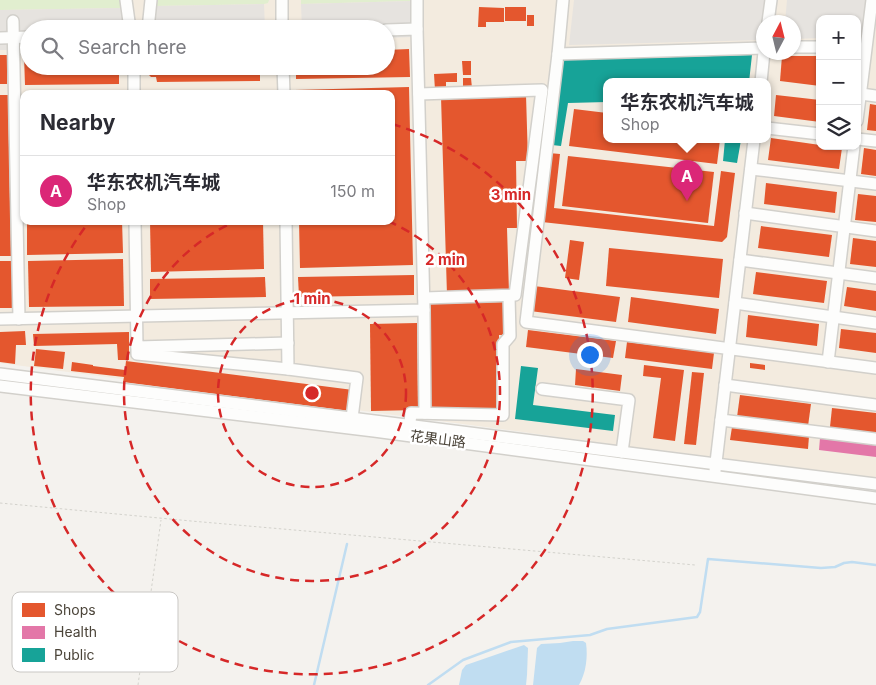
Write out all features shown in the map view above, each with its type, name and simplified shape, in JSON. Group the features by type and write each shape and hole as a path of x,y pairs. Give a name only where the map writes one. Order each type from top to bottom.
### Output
{"street":[{"path":"126,0 129,20"},
{"path":"149,20 151,0"},
{"path":"282,0 282,20"},
{"path":"417,0 425,414"},
{"path":"563,0 526,322 876,368"},
{"path":"769,15 771,0"},
{"path":"861,70 862,45 872,0"},
{"path":"13,21 20,318"},
{"path":"395,30 417,29"},
{"path":"0,38 20,37"},
{"path":"801,47 816,46"},
{"path":"558,54 756,48"},
{"path":"761,78 763,60"},
{"path":"134,75 134,90"},
{"path":"283,75 284,90"},
{"path":"0,319 288,313 516,296 542,90 419,94"},
{"path":"861,94 876,96"},
{"path":"771,128 816,134"},
{"path":"861,139 876,141"},
{"path":"715,470 754,143"},
{"path":"828,362 854,150"},
{"path":"751,169 876,184"},
{"path":"746,213 876,230"},
{"path":"136,225 137,354 357,378 351,423"},
{"path":"286,225 288,369"},
{"path":"740,260 876,278"},
{"path":"409,431 411,413 503,415 503,344 510,336 509,296"},
{"path":"735,303 876,323"},
{"path":"137,347 288,343"},
{"name":"花果山路","path":"0,374 409,431 715,470 876,484"},
{"path":"725,385 876,405"},
{"name":"花果山路","path":"0,386 351,423"},
{"path":"542,389 629,400 622,452"},
{"path":"721,420 876,439"},
{"name":"花果山路","path":"409,431 622,452 876,498"}],"path":[{"path":"0,503 161,519 695,565"},
{"path":"151,592 161,519"},
{"path":"138,685 140,672"}],"shaded area":[{"path":"0,0 876,0 876,481 0,363"},
{"path":"574,0 769,0 766,15 756,15 756,40 569,45"},
{"path":"787,0 869,0 863,37 861,37 861,15 816,15 816,38 801,39 801,15 786,15"},
{"path":"411,1 412,37 395,38 395,20 302,20 301,4"},
{"path":"264,4 265,20 154,20 155,6"},
{"path":"122,8 124,20 20,20 20,50 0,50 0,10"}],"green space":[{"path":"0,0 121,0 122,8 0,10"},
{"path":"154,0 269,0 268,3 264,4 155,6"},
{"path":"301,0 411,0 411,1 301,4"}],"water":[{"path":"583,641 586,643 586,665 579,685 533,685 537,648 541,644"},
{"path":"524,645 528,648 526,685 459,685 462,670 466,665"}],"building: Shops":[{"path":"479,7 504,8 504,22 486,22 486,27 478,27"},
{"path":"505,7 526,7 526,21 505,21"},
{"path":"527,15 534,15 534,26 527,26"},
{"path":"409,49 410,77 296,79 296,75 395,75 395,50"},
{"path":"0,55 7,55 7,84 0,84"},
{"path":"801,56 816,56 816,86 780,81 782,60 801,60"},
{"path":"462,61 471,61 471,75 463,75"},
{"path":"457,73 457,82 446,82 446,89 435,90 434,74"},
{"path":"25,75 119,75 119,84 25,85"},
{"path":"149,75 260,75 260,81 157,82 156,77"},
{"path":"463,78 471,78 472,88 463,89"},
{"path":"409,87 413,265 300,268 299,225 395,225 395,90 295,90"},
{"path":"0,95 8,95 11,256 0,256"},
{"path":"526,95 528,161 516,161 517,228 507,228 509,293 447,295 441,97"},
{"path":"776,95 816,100 816,121 774,116"},
{"path":"870,104 876,105 876,131 867,130"},
{"path":"574,109 603,113 603,143 720,143 717,164 569,146"},
{"path":"771,138 816,144 816,150 842,150 839,169 768,160"},
{"path":"864,148 876,150 876,176 861,174"},
{"path":"549,153 560,154 554,208 714,226 721,171 735,173 727,237 722,242 542,222"},
{"path":"568,156 714,172 708,223 562,206"},
{"path":"766,183 837,192 835,213 764,204"},
{"path":"858,194 876,196 876,222 855,220"},
{"path":"27,225 122,225 123,253 27,255"},
{"path":"150,225 263,225 264,269 151,272"},
{"path":"761,226 832,235 829,257 758,248"},
{"path":"853,238 876,241 876,267 850,264"},
{"path":"570,240 584,242 579,280 565,278"},
{"path":"609,248 723,259 719,298 606,286"},
{"path":"123,259 124,306 29,307 28,261"},
{"path":"0,261 12,261 12,308 0,308"},
{"path":"756,272 827,281 824,303 753,294"},
{"path":"414,275 414,295 299,297 298,277"},
{"path":"265,277 266,297 150,299 150,279"},
{"path":"534,286 620,297 616,322 530,311"},
{"path":"847,287 876,291 876,311 844,306"},
{"path":"631,297 719,309 716,334 628,322"},
{"path":"504,302 505,335 499,335 500,410 431,409 430,304"},
{"path":"748,315 819,324 817,346 746,337"},
{"path":"417,323 418,410 371,411 370,324"},
{"path":"841,329 876,333 876,353 839,348"},
{"path":"528,330 616,341 613,358 526,347"},
{"path":"25,331 26,345 16,345 15,364 0,362 0,332"},
{"path":"129,332 129,360 118,360 117,344 34,346 33,334"},
{"path":"627,342 714,353 712,369 625,358"},
{"path":"36,349 65,352 63,369 34,366"},
{"path":"126,361 353,390 350,411 123,382 124,377 71,371 72,362 125,370"},
{"path":"750,363 765,365 765,370 750,368"},
{"path":"644,365 684,370 675,441 653,438 661,378 643,376"},
{"path":"576,369 622,375 620,391 575,385"},
{"path":"692,372 704,373 696,445 684,444"},
{"path":"740,395 811,404 808,426 737,417"},
{"path":"832,408 876,413 876,434 830,427"},
{"path":"732,427 809,436 808,449 730,440"}],"building: Health":[{"path":"820,438 876,445 876,457 819,450"}],"building: Public":[{"path":"752,55 749,78 603,78 603,102 568,103 561,146 552,145 561,60"},
{"path":"725,143 740,143 737,163 723,161"},
{"path":"521,366 538,368 533,405 615,415 613,431 515,419"}],"waterway":[{"path":"314,685 347,544"},
{"path":"428,685 463,660 511,642 590,635 607,629 697,617 700,612 708,559 821,568 835,567 852,562 876,565"}],"place":[{"name":"华东农机汽车城","path":"687,201"}]}
